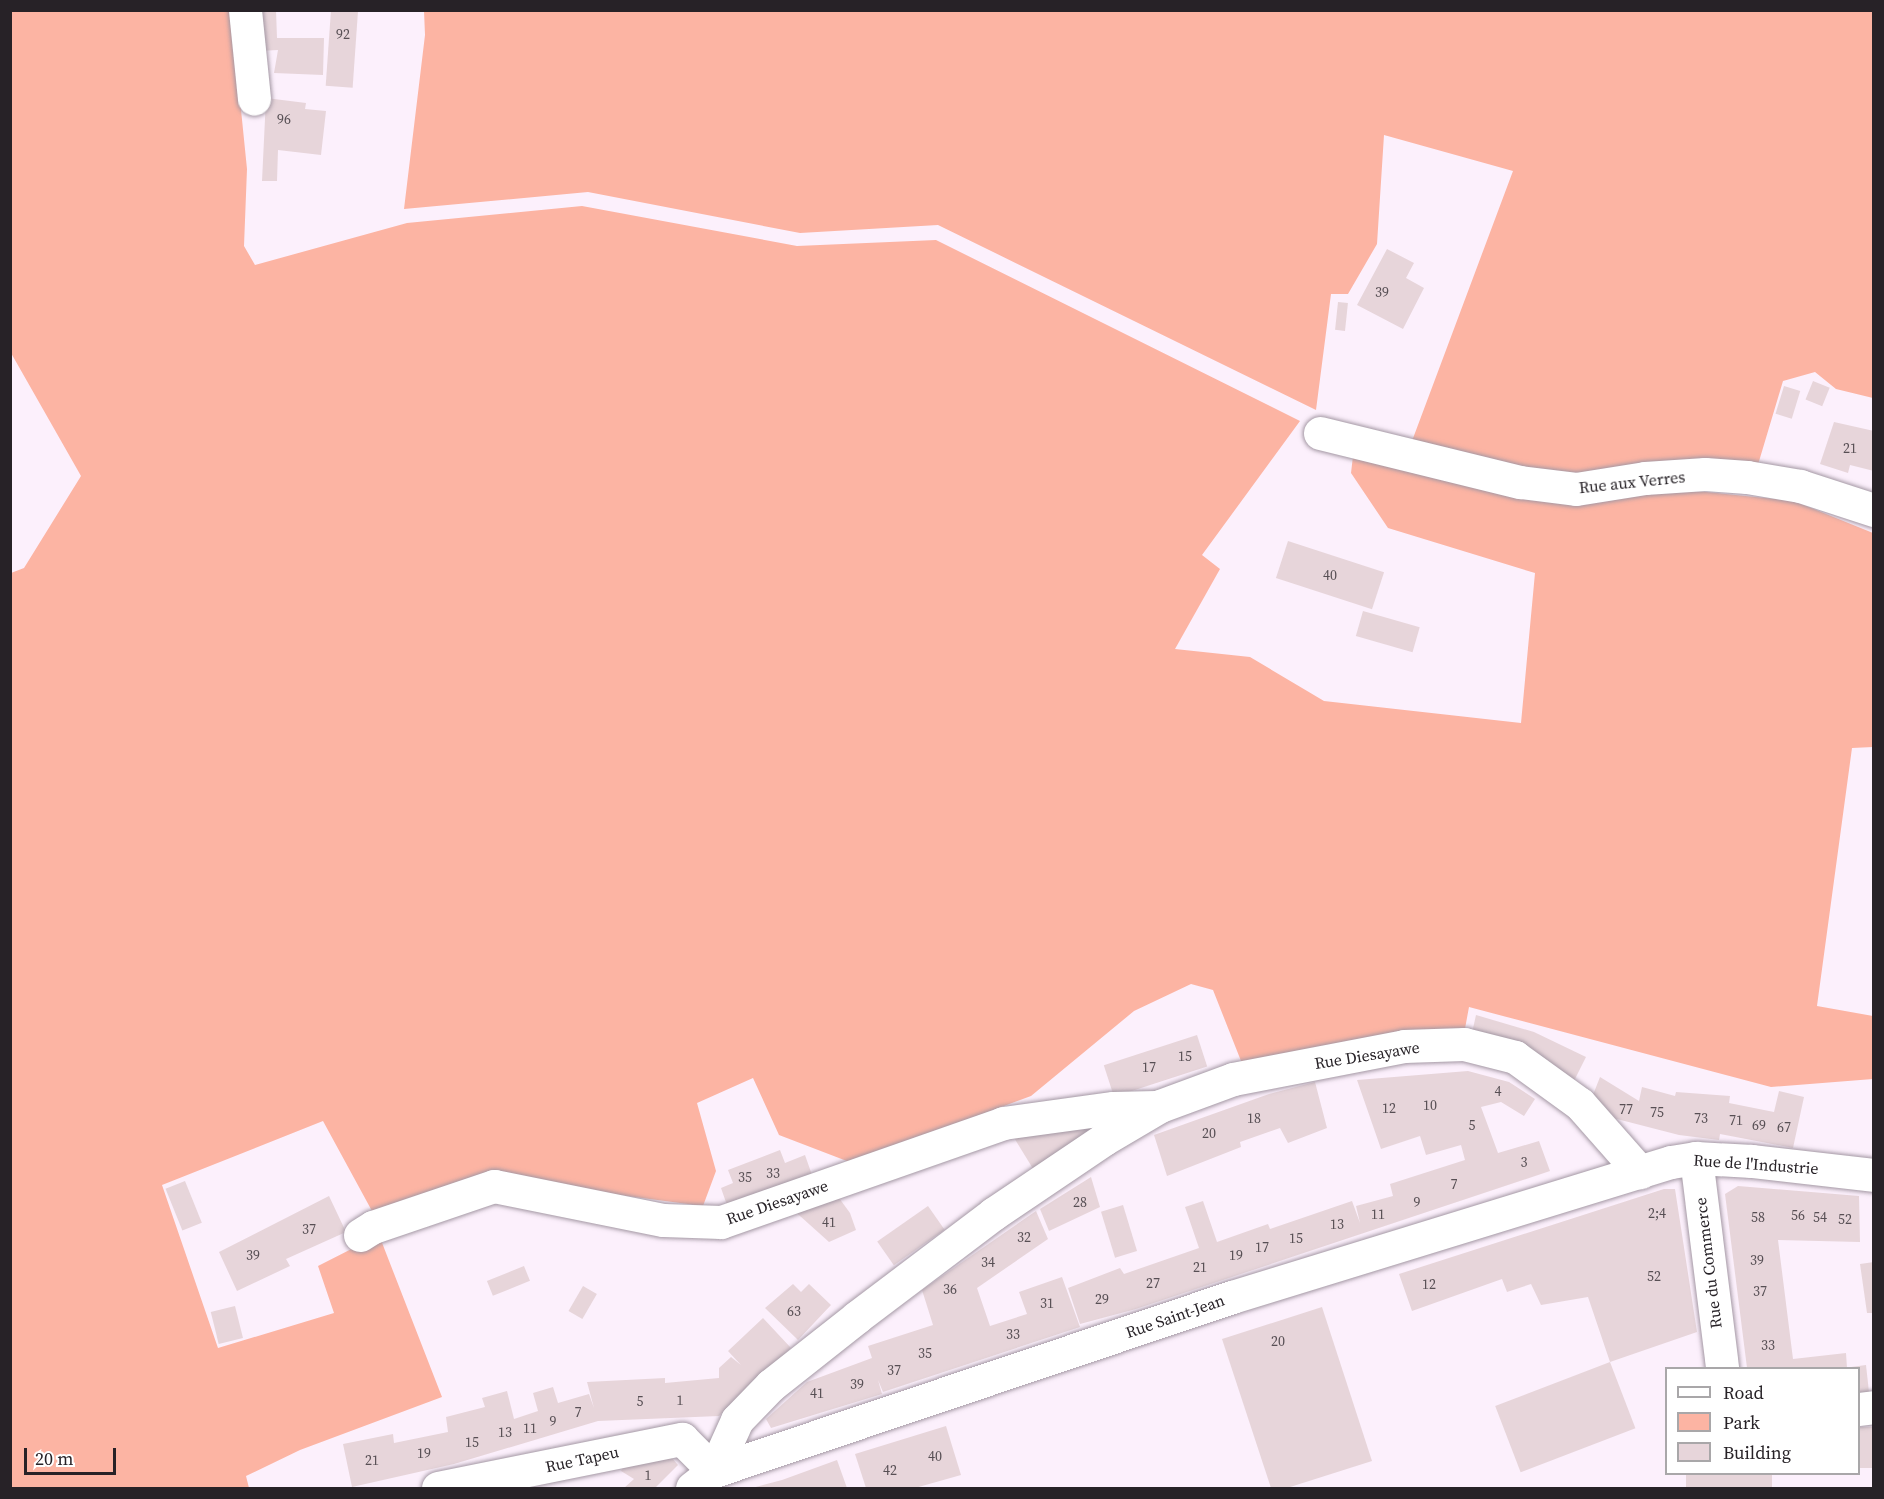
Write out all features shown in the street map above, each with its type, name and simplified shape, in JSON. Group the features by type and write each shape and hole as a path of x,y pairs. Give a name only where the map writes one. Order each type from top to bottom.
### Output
{"street":[{"path":"245,10 254,99"},
{"name":"Rue aux Verres","path":"1320,433 1542,485 1576,489 1645,478 1705,474 1747,477 1800,486 1874,510"},
{"name":"Rue Diesayawe","path":"703,1480 737,1420 771,1384 993,1214 1104,1139 1160,1106 1233,1078 1404,1046 1464,1044 1515,1057 1580,1104 1640,1172"},
{"name":"Rue Diesayawe","path":"360,1235 373,1227 494,1186 663,1220 721,1222 1003,1123 1113,1108 1160,1106"},
{"name":"Rue de l'Industrie","path":"1640,1172 1696,1158 1874,1175"},
{"name":"Rue du Commerce","path":"1696,1158 1722,1367"},
{"name":"Rue Saint-Jean","path":"703,1480 1243,1293 1640,1172"},
{"name":"Rue Tapeu","path":"450,1487 682,1439 703,1480"}],"green space":[{"path":"10,11 231,11 247,169 244,246 255,265 407,223 582,206 797,246 936,240 1300,421 1202,555 1220,569 1175,649 1250,657 1324,701 1521,723 1535,573 1388,528 1351,473 1353,456 1794,501 1873,533 1873,747 1852,748 1817,1006 1873,1016 1873,1079 1771,1087 1469,1007 1464,1034 1243,1066 1213,990 1191,984 1134,1011 1031,1096 852,1163 779,1135 753,1078 697,1103 716,1171 703,1206 528,1183 372,1211 323,1121 162,1185 218,1348 334,1313 318,1266 379,1235 442,1397 300,1450 246,1476 249,1488 11,1488 11,573 24,568 81,476 11,353"},
{"path":"424,11 1873,11 1873,398 1836,389 1815,372 1783,381 1757,468 1567,475 1409,449 1513,171 1384,135 1377,244 1348,294 1331,294 1316,410 938,225 800,233 588,192 404,209 425,35"}],"building":[{"path":"257,10 276,10 277,38 324,38 323,75 274,73 278,50 258,51"},
{"path":"331,10 358,12 353,88 326,86"},
{"path":"266,98 306,103 305,109 326,111 321,155 278,150 277,181 262,181"},
{"path":"1387,249 1414,263 1406,278 1424,288 1403,329 1357,305"},
{"path":"1338,302 1348,303 1345,331 1335,330"},
{"path":"1813,381 1830,388 1822,406 1806,400"},
{"path":"1784,386 1800,391 1792,419 1776,414"},
{"path":"1834,422 1874,431 1874,471 1850,465 1848,473 1820,464"},
{"path":"1288,541 1384,572 1372,609 1276,578"},
{"path":"1363,611 1420,627 1413,652 1356,636"},
{"path":"1476,1015 1534,1032 1586,1057 1574,1081 1472,1033"},
{"path":"1197,1035 1207,1066 1114,1097 1104,1065"},
{"path":"1468,1071 1509,1082 1535,1099 1524,1116 1501,1102 1481,1107 1498,1153 1539,1141 1550,1171 1136,1309 1080,1324 1068,1288 1120,1268 1124,1274 1199,1248 1185,1207 1203,1201 1217,1242 1268,1224 1270,1229 1352,1201 1360,1223 1356,1206 1393,1196 1390,1184 1465,1160 1461,1145 1426,1155 1420,1136 1381,1149 1357,1080"},
{"path":"1600,1077 1639,1101 1642,1087 1675,1096 1676,1092 1730,1096 1729,1103 1774,1112 1779,1091 1804,1097 1793,1148 1720,1134 1719,1140 1679,1135 1613,1118 1591,1100"},
{"path":"1315,1082 1327,1128 1288,1143 1280,1128 1240,1142 1241,1147 1167,1176 1154,1135 1269,1094"},
{"path":"1101,1120 1035,1172 1013,1136"},
{"path":"780,1150 785,1163 805,1155 812,1175 728,1208 721,1188 733,1183 728,1170"},
{"path":"1091,1177 1100,1207 1049,1231 1040,1209"},
{"path":"185,1181 202,1223 182,1231 166,1189"},
{"path":"1738,1186 1859,1196 1860,1242 1778,1240 1793,1359 1846,1353 1847,1367 1747,1367 1725,1194"},
{"path":"1664,1189 1675,1189 1697,1332 1610,1362 1588,1297 1541,1305 1531,1284 1507,1292 1502,1279 1412,1311 1399,1274"},
{"path":"834,1191 850,1213 856,1230 829,1242 790,1207"},
{"path":"329,1196 346,1232 286,1259 290,1266 237,1291 219,1252"},
{"path":"1123,1205 1137,1251 1115,1258 1101,1212"},
{"path":"928,1206 945,1230 894,1265 877,1242"},
{"path":"1036,1211 1048,1239 977,1288 990,1326 1027,1314 1019,1292 1062,1277 1080,1327 883,1392 878,1380 882,1394 771,1428 766,1419 807,1382 872,1358 868,1346 933,1325 922,1290"},
{"path":"1874,1262 1874,1313 1867,1313 1860,1264"},
{"path":"524,1266 530,1281 493,1296 487,1281"},
{"path":"793,1284 801,1292 809,1284 831,1305 798,1340 765,1308"},
{"path":"583,1286 597,1294 582,1319 568,1311"},
{"path":"235,1306 243,1338 219,1344 211,1312"},
{"path":"1322,1307 1372,1461 1287,1488 1271,1488 1222,1339"},
{"path":"763,1318 791,1348 719,1416 598,1421 454,1464 352,1487 343,1444 393,1434 394,1443 448,1432 446,1417 485,1407 482,1398 507,1391 514,1419 538,1411 533,1393 553,1387 558,1403 589,1394 594,1408 587,1382 665,1378 665,1383 719,1378 719,1368 731,1357 741,1365 728,1351"},
{"path":"1610,1362 1635,1428 1521,1472 1495,1406"},
{"path":"1866,1365 1869,1392 1860,1393 1860,1367 1851,1367"},
{"path":"946,1426 961,1475 915,1488 866,1488 855,1454"},
{"path":"1860,1427 1874,1427 1874,1468 1860,1468"},
{"path":"671,1457 678,1465 655,1488 624,1488 634,1479 621,1471 626,1460"},
{"path":"837,1460 847,1488 752,1488 782,1480"},
{"path":"1686,1475 1772,1475 1772,1488 1686,1488"}]}
